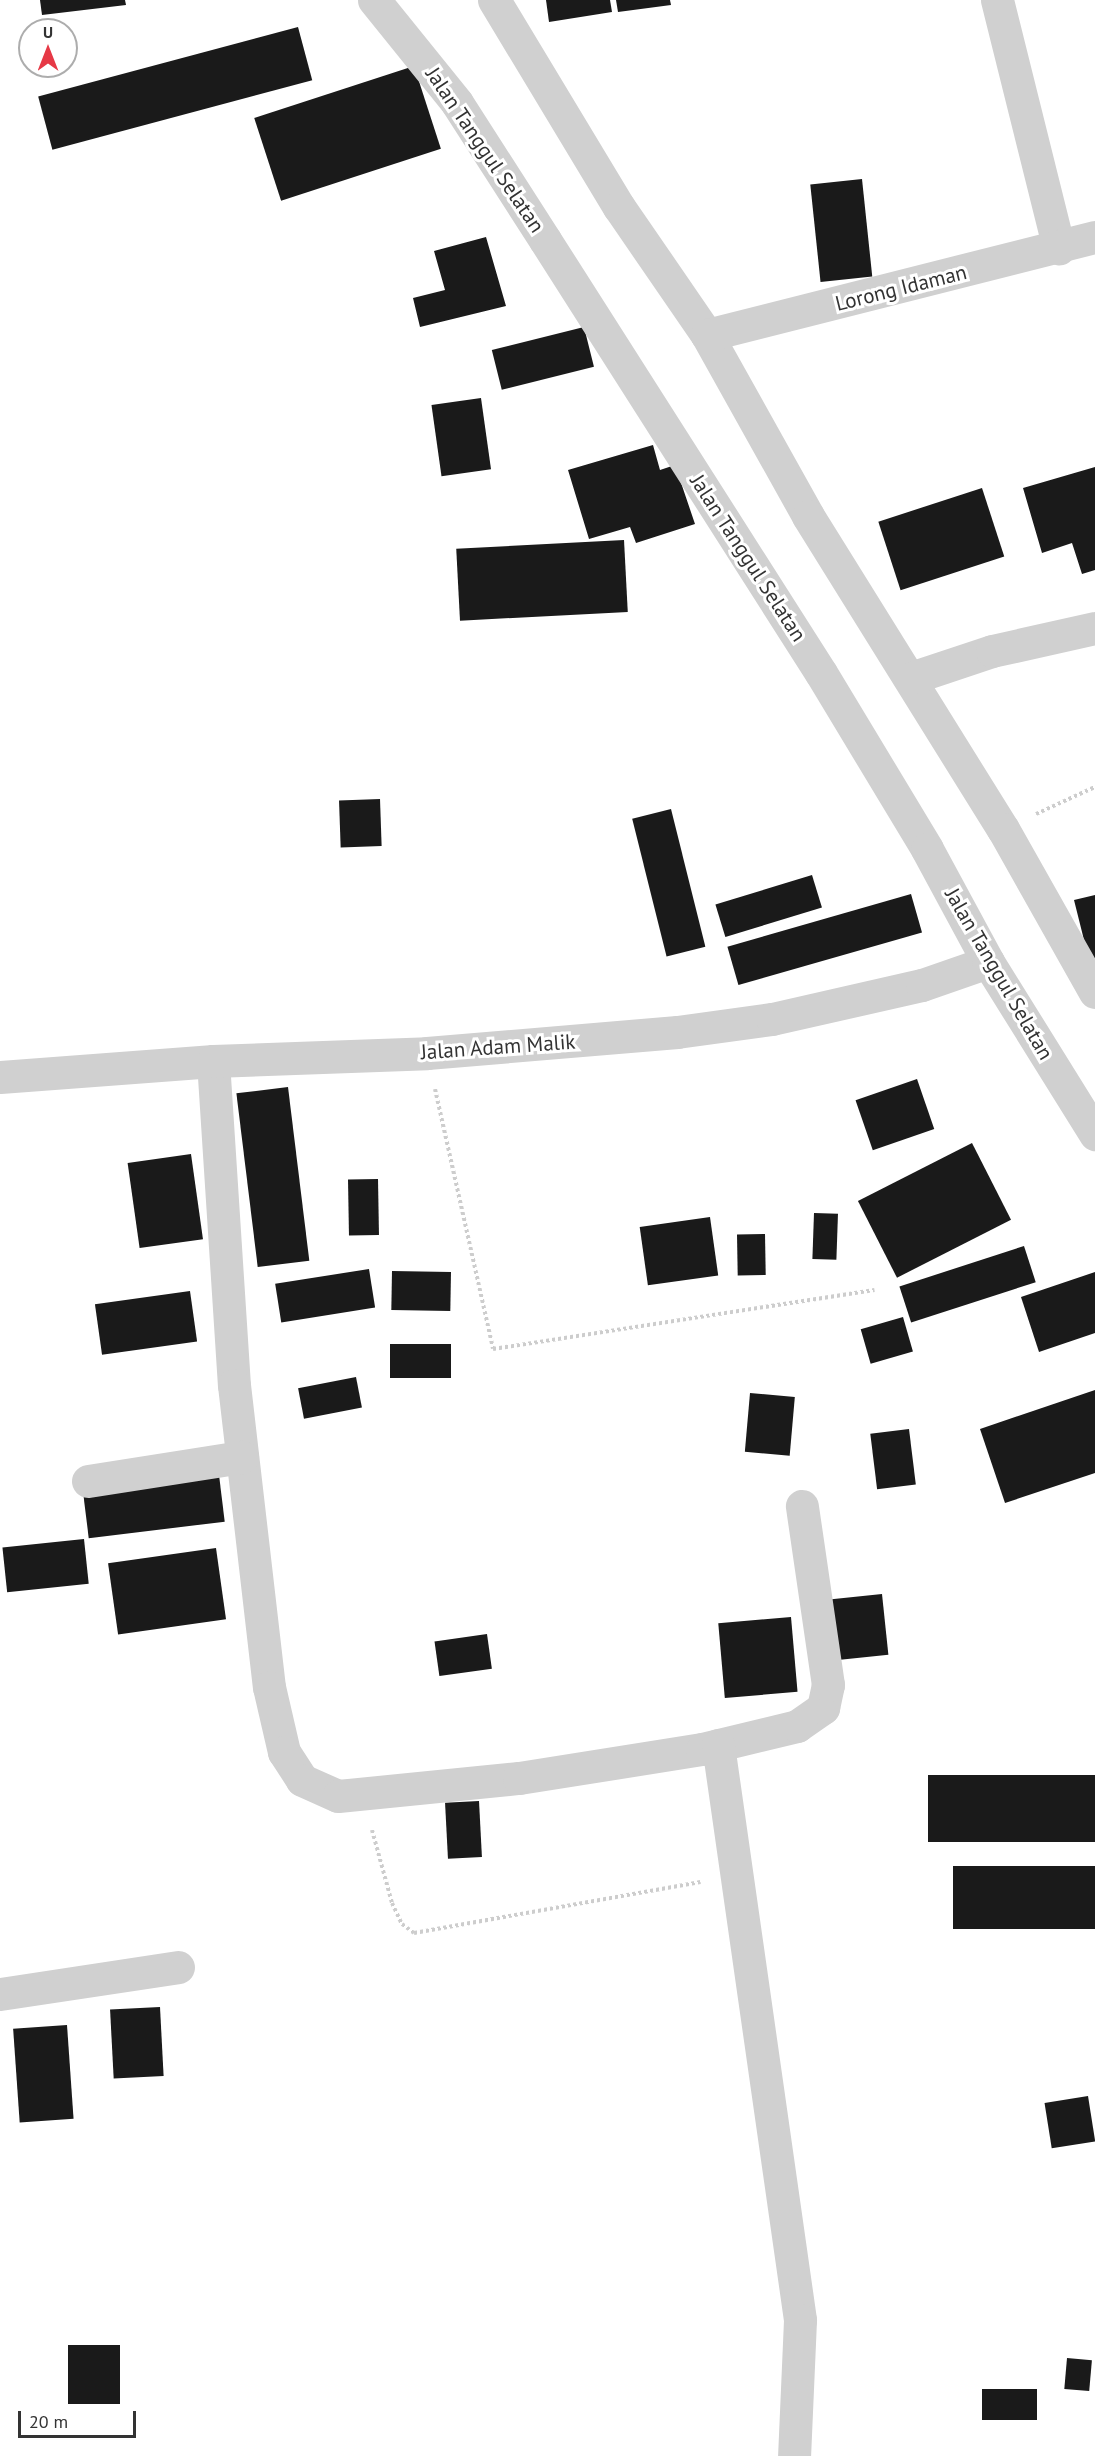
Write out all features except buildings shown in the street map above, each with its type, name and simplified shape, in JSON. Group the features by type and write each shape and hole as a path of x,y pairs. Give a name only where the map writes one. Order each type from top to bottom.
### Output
{"street":[{"name":"Jalan Tanggul Selatan","path":"374,0 457,104 821,673 927,849 988,962 1095,1134"},
{"path":"494,0 619,207 707,334 808,516 1003,829 1095,992"},
{"path":"997,0 1059,248"},
{"name":"Lorong Idaman","path":"707,334 1059,248 1095,237"},
{"path":"910,678 992,651 1095,628"},
{"name":"Jalan Adam Malik","path":"0,1077 213,1061 428,1053 676,1032 772,1019 922,985 988,962"},
{"path":"213,1061 242,1457 276,1725 284,1752 302,1780 338,1796 519,1778 718,1746 796,1726 823,1708 828,1685 802,1506"},
{"path":"88,1481 242,1457"},
{"path":"718,1746 800,2320 794,2456"},
{"path":"0,1994 178,1967"}],"path":[{"path":"1003,829 1095,787"},
{"path":"428,1053 493,1349 874,1290"},
{"path":"338,1796 368,1819 393,1903 402,1924 414,1933 697,1885 705,1879"}]}
